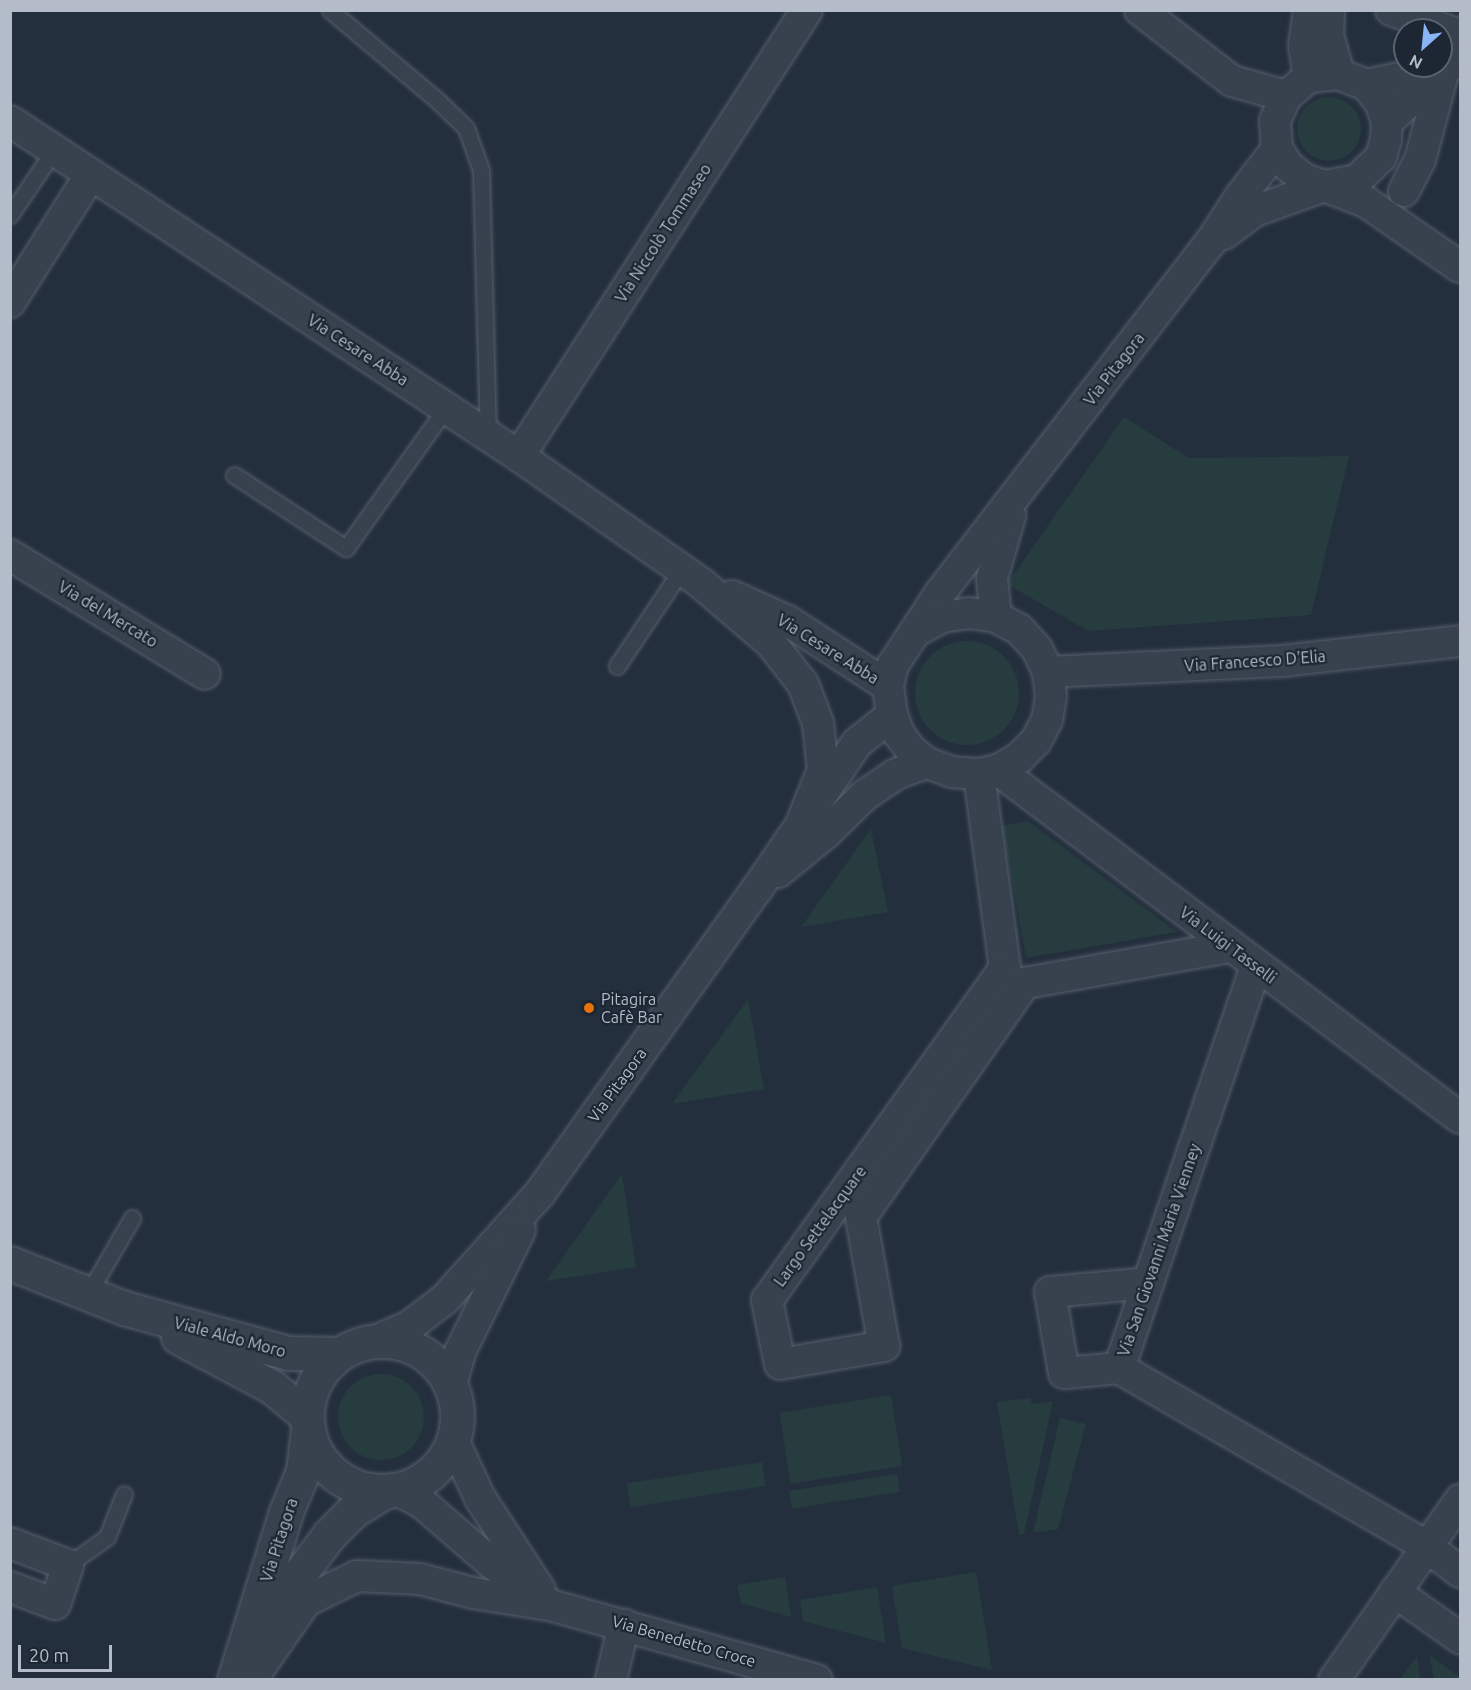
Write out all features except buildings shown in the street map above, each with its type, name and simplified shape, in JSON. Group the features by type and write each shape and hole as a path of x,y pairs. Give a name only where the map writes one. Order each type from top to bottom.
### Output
{"street":[{"name":"Via Niccolò Tommaseo","path":"519,456 807,10"},
{"path":"1140,10 1232,81 1286,96"},
{"path":"1309,77 1304,46 1308,17 1313,10"},
{"path":"1324,186 1357,180 1381,157 1386,140 1387,122 1380,102 1352,80 1328,35 1329,10"},
{"path":"1391,10 1461,35"},
{"path":"1393,74 1352,80 1309,77 1286,96 1275,121 1277,148 1288,166 1304,179 1366,202 1450,259"},
{"path":"1387,122 1437,78"},
{"path":"1404,191 1420,160 1448,78"},
{"name":"Via Cesare Abba","path":"11,121 519,456 692,576 771,643 803,684 818,723 823,770 803,819"},
{"name":"Via Pitagora","path":"918,630 942,617 969,613 996,617 1025,636 1037,648 1048,672 1051,696 1047,720 1036,741 1019,758 988,772 952,772 927,763 905,742 891,715 888,686 893,665 903,646 918,630 941,592 1212,242 1240,197 1277,148"},
{"path":"1381,157 1404,191 1411,209 1450,259"},
{"path":"10,302 91,174"},
{"name":"Via Pitagora","path":"1212,242 1255,211 1324,186"},
{"name":"Via Pitagora","path":"996,617 992,578 1017,496"},
{"name":"Via del Mercato","path":"10,555 205,674"},
{"name":"Via Cesare Abba","path":"692,576 788,621 888,686"},
{"name":"Via Francesco D'Elia","path":"1048,672 1282,661 1461,641"},
{"name":"Via Pitagora","path":"234,1680 286,1512 303,1471 310,1392 321,1370 338,1354 357,1344 378,1340 411,1325 445,1299 540,1193 757,889 857,743 891,715"},
{"name":"Via Pitagora","path":"757,889 826,833 865,795 896,774 927,763"},
{"path":"988,772 1015,976 1230,947"},
{"name":"Via Luigi Tasselli","path":"988,772 1461,1118"},
{"name":"Via San Giovanni Maria Vienney","path":"1256,966 1119,1368 1426,1546 1461,1572"},
{"name":"Largo Settelacquare","path":"1015,976 861,1217 884,1346 780,1364 767,1300 1015,976"},
{"name":"Via Pitagora","path":"451,1384 460,1352 540,1193"},
{"name":"Viale Aldo Moro","path":"10,1263 124,1308 289,1353 338,1354"},
{"path":"1119,1368 1064,1373 1050,1292 1148,1283"},
{"name":"Viale Aldo Moro","path":"124,1308 272,1387 307,1424"},
{"name":"Via Pitagora","path":"246,1646 329,1534 353,1511 391,1491 422,1481 441,1464 453,1442 458,1423 457,1403 451,1384 439,1365 421,1351 400,1342 378,1340"},
{"path":"307,1424 318,1456 335,1476 358,1488 391,1491"},
{"path":"453,1442 480,1498 550,1605"},
{"name":"Via Benedetto Croce","path":"391,1491 422,1503 493,1564 550,1605"},
{"path":"1334,1680 1426,1546 1461,1500"},
{"path":"10,1543 68,1565 55,1604 10,1587"},
{"name":"Via Benedetto Croce","path":"251,1680 306,1601 357,1576 420,1579 473,1593 550,1605 818,1680"},
{"path":"1395,1592 1461,1638"},
{"path":"611,1680 624,1624"}],"lane":[{"path":"330,10 438,101 466,128 481,170 489,436"},
{"path":"10,215 54,150"},
{"path":"234,475 346,548 446,408"},
{"path":"617,666 692,576"},
{"path":"88,1294 132,1218"},
{"path":"68,1565 107,1538 124,1494"}],"green space":[{"path":"1329,97 1347,102 1352,106 1356,111 1361,129 1356,147 1352,152 1347,156 1329,161 1311,156 1306,152 1302,147 1297,129 1302,111 1306,106 1311,102"},
{"path":"1124,417 1189,458 1349,456 1311,615 1088,631 1007,584"},
{"path":"967,641 987,645 1004,656 1015,673 1019,693 1015,713 1004,730 987,741 967,745 947,741 930,730 919,713 915,693 919,673 930,656 947,645"},
{"path":"1028,821 1177,932 1026,958 1002,826"},
{"path":"871,829 888,912 801,927"},
{"path":"748,999 764,1089 672,1104"},
{"path":"622,1174 636,1267 546,1281"},
{"path":"381,1374 398,1377 412,1386 421,1400 424,1417 421,1434 412,1448 398,1457 381,1460 364,1457 350,1448 341,1434 338,1417 341,1400 350,1386 364,1377"},
{"path":"891,1395 902,1466 791,1484 779,1413"},
{"path":"1030,1398 1032,1404 1053,1401 1024,1534 1019,1535 997,1402"},
{"path":"1060,1418 1086,1424 1058,1529 1033,1533"},
{"path":"762,1462 766,1486 630,1507 627,1483"},
{"path":"897,1474 900,1492 792,1509 789,1491"},
{"path":"976,1572 992,1670 902,1648 892,1586"},
{"path":"785,1577 791,1617 741,1603 737,1585"},
{"path":"877,1587 886,1643 803,1621 800,1600"},
{"path":"1430,1655 1460,1677 1460,1679 1434,1679"},
{"path":"1417,1657 1420,1679 1400,1679"}],"place":[{"name":"Pitagira Cafè Bar","path":"589,1008"}]}
